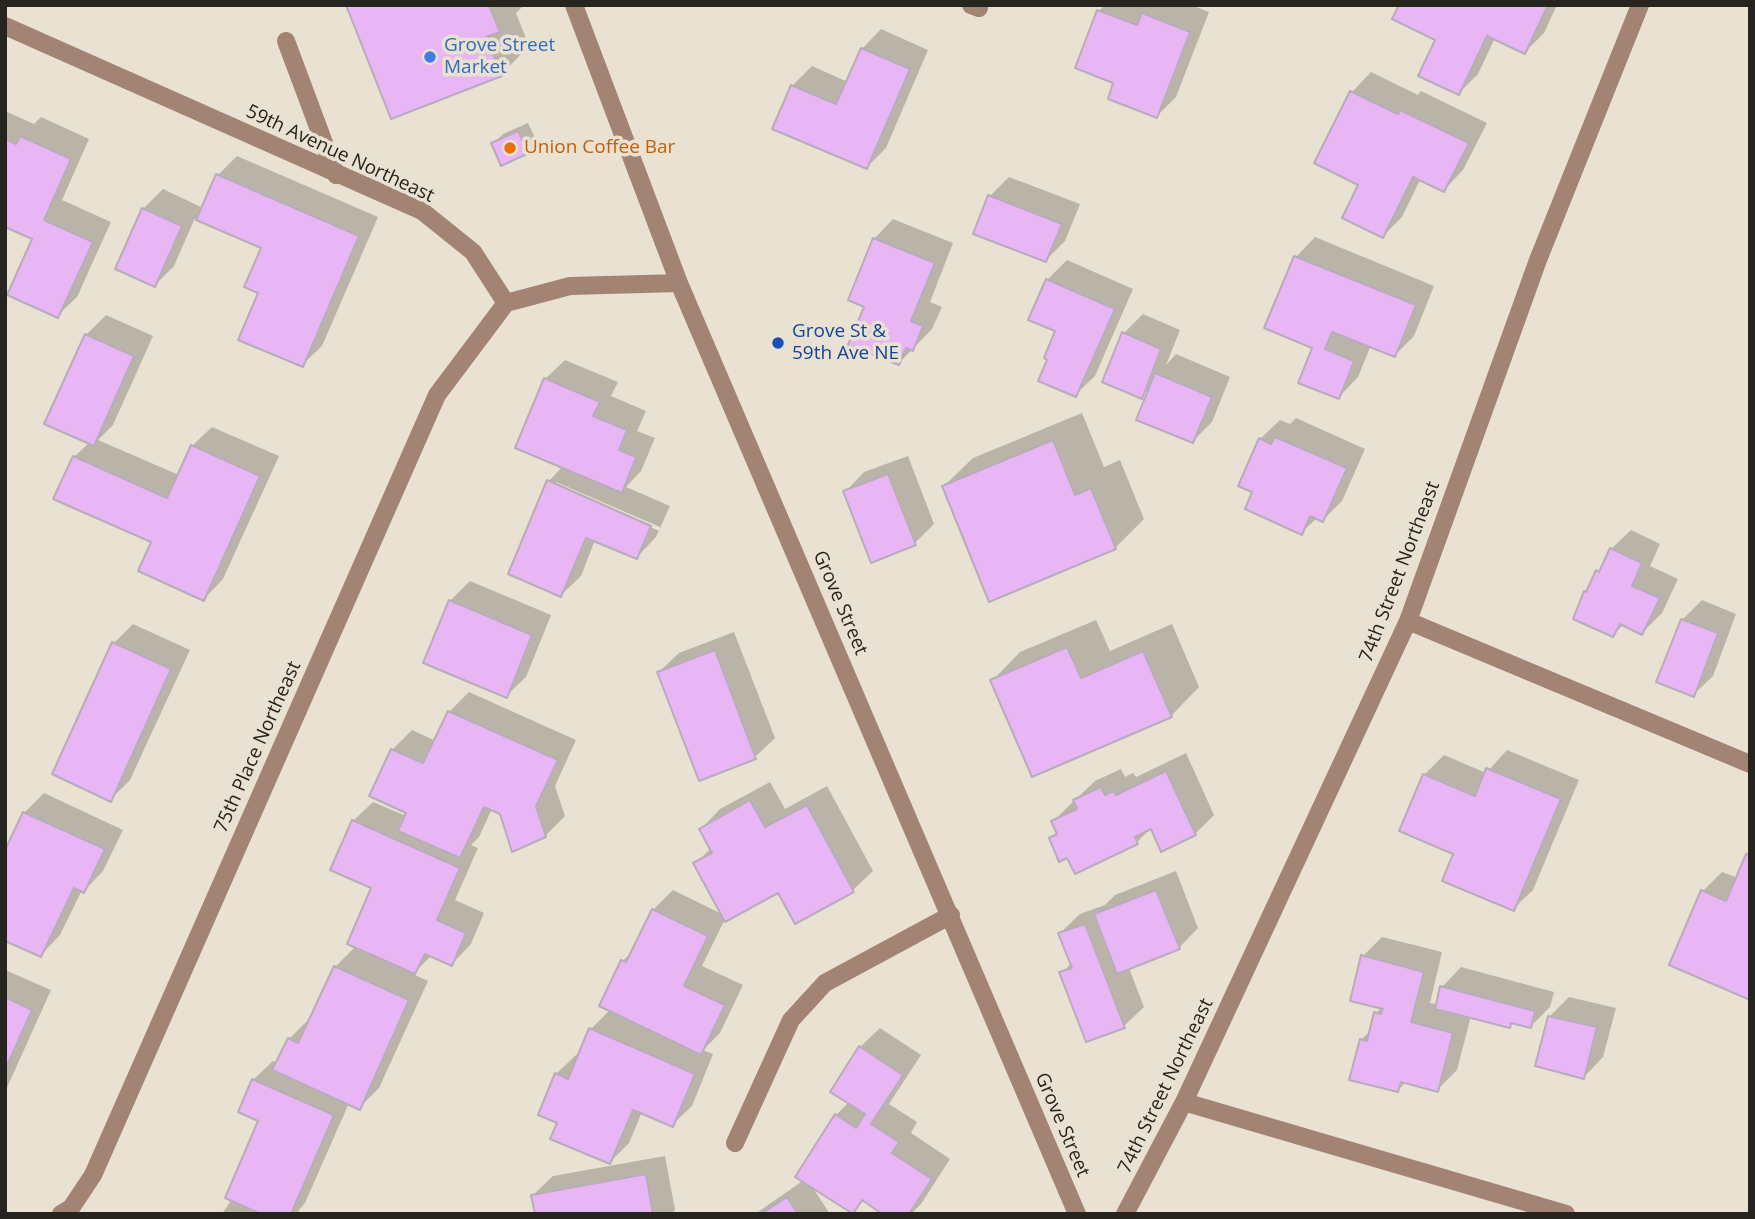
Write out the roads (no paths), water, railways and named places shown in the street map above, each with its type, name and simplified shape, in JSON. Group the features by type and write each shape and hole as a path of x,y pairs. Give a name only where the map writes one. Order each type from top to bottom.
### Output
{"street":[{"name":"Grove Street","path":"574,5 679,283 1077,1214"},
{"name":"74th Street Northeast","path":"1125,1214 1184,1102 1408,621 1538,260 1640,5"},
{"name":"59th Avenue Northeast","path":"5,26 422,211 473,252 506,303"},
{"path":"286,41 336,175"},
{"path":"506,303 570,286 679,283"},
{"name":"75th Place Northeast","path":"61,1214 71,1208 93,1175 436,395 506,303"},
{"path":"1408,621 1750,764"},
{"path":"735,1143 791,1020 825,983 951,915"},
{"path":"1184,1102 1566,1214"}],"place":[{"name":"Grove Street Market","path":"430,57"},
{"name":"Union Coffee Bar","path":"510,148"},
{"name":"Grove St & 59th Ave NE","path":"778,343"}]}
